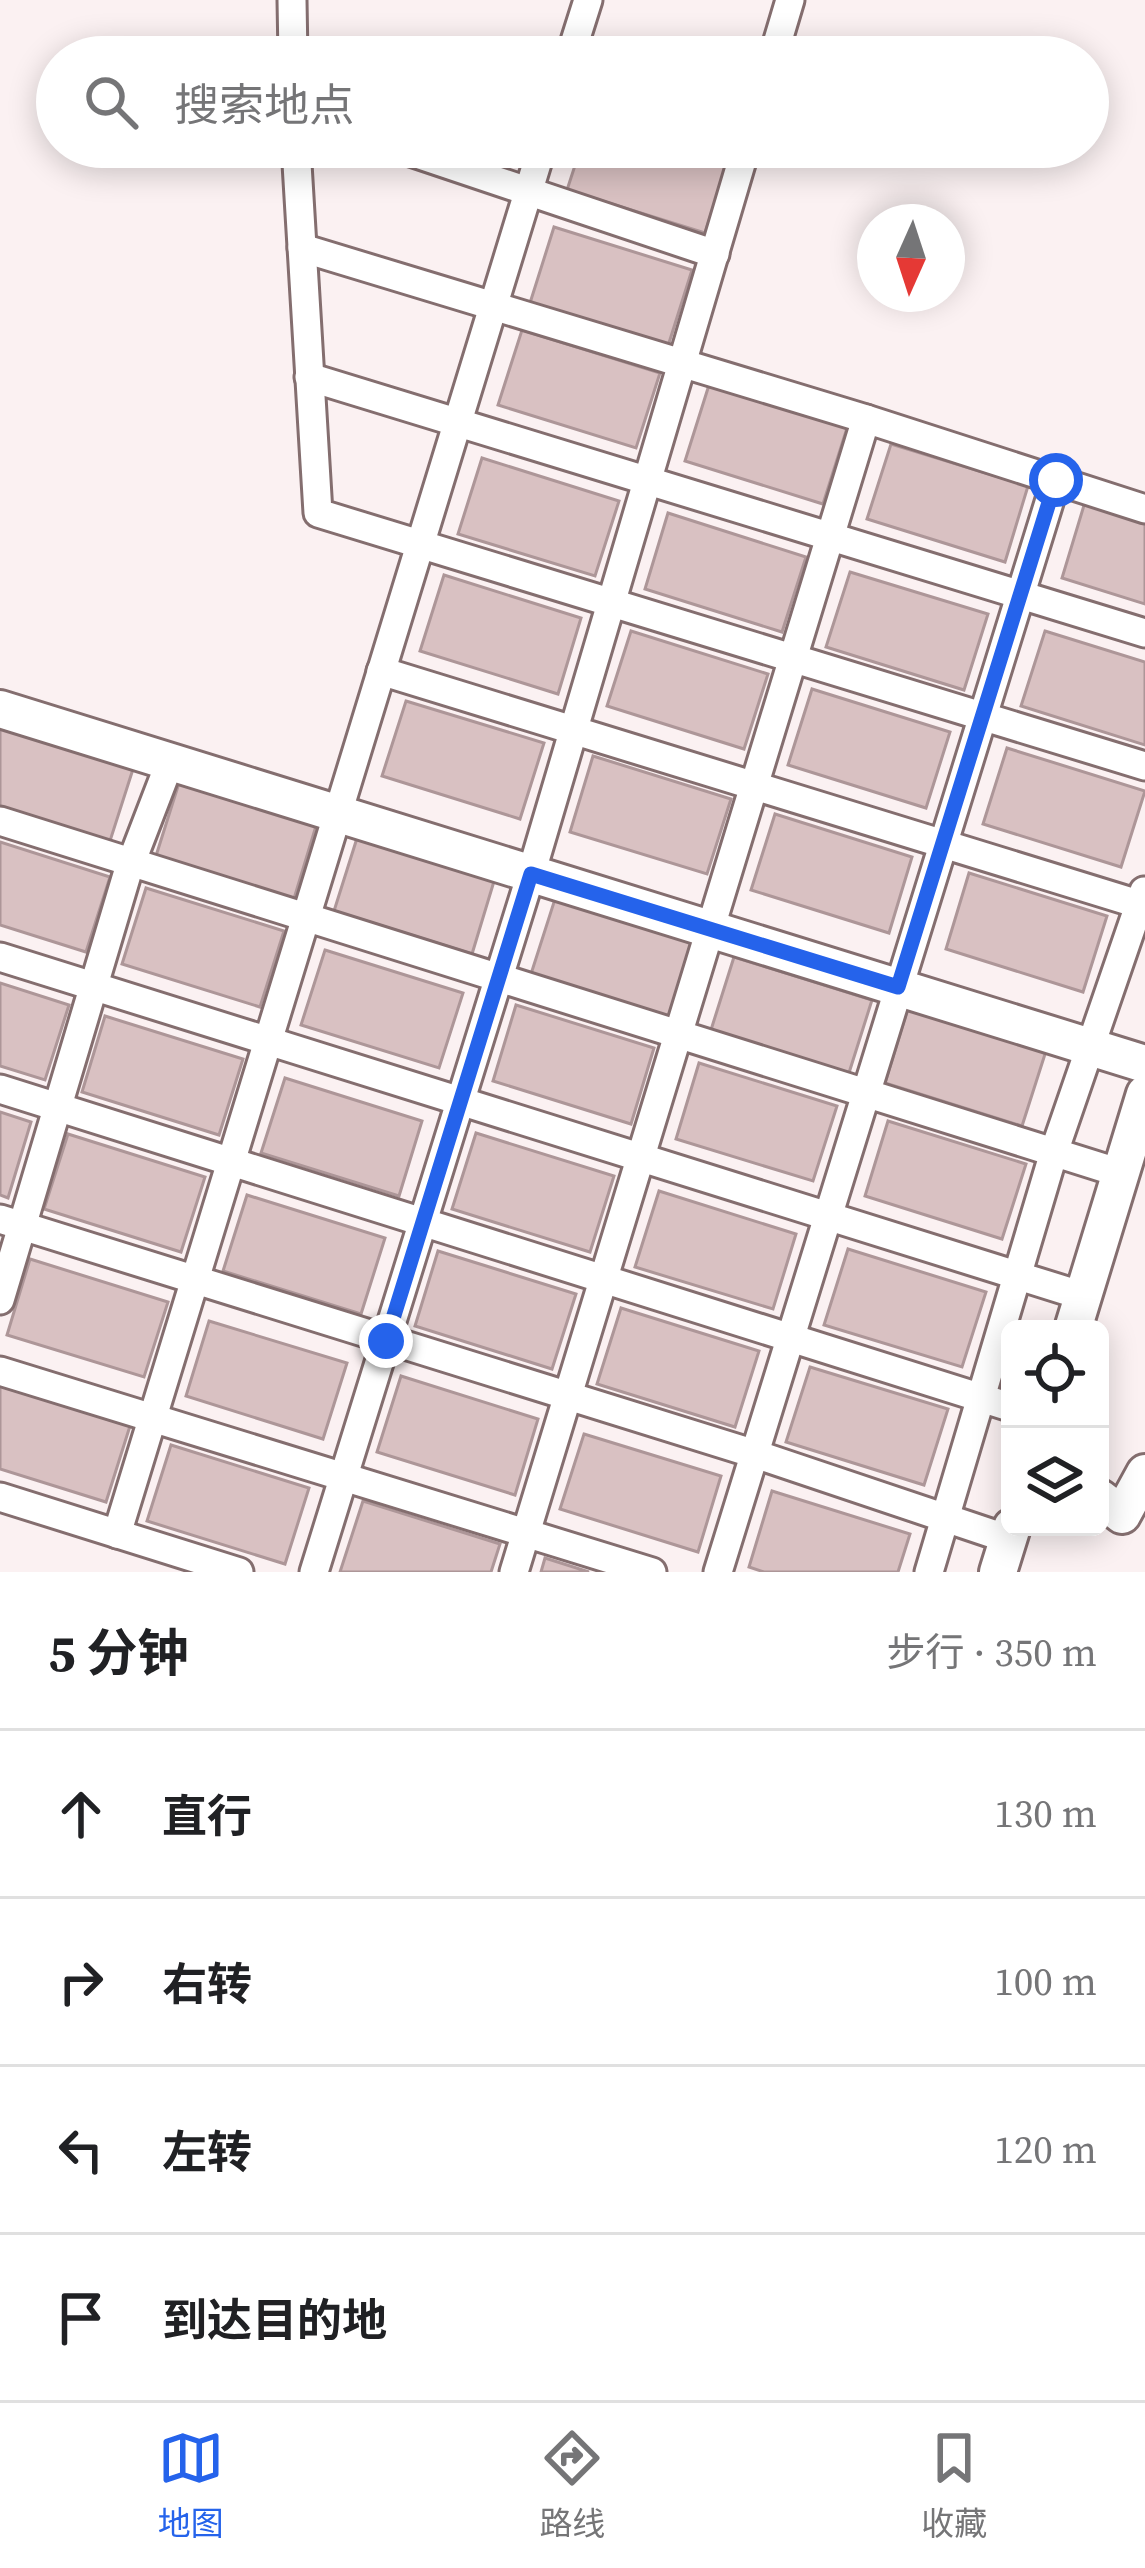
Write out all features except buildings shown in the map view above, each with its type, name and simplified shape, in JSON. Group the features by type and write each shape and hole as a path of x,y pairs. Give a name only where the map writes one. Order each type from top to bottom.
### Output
{"street":[{"path":"292,0 293,36"},
{"path":"577,36 588,0"},
{"path":"779,36 790,0"},
{"path":"297,168 317,513 1145,766"},
{"path":"458,168 715,254"},
{"path":"118,1534 535,168"},
{"path":"314,1572 531,874 739,168"},
{"path":"302,248 1145,509"},
{"path":"309,377 1145,633"},
{"path":"514,1572 866,419"},
{"path":"718,1572 1056,480"},
{"path":"381,671 943,844 1143,899 1054,1152 929,1572"},
{"path":"0,709 1145,1064"},
{"path":"0,1300 11,1223 58,1107 131,863 170,762"},
{"path":"0,821 1120,1173"},
{"path":"0,957 1017,1275 1078,1312 1145,1094"},
{"path":"0,1089 1001,1404"},
{"path":"11,1223 755,1454 945,1516 1006,1546"},
{"path":"0,1371 652,1572"},
{"path":"1109,1505 1122,1515 1145,1473"},
{"path":"0,1497 239,1572"}],"route":[{"path":"386,1341 531,874 898,987 1056,480"}]}
